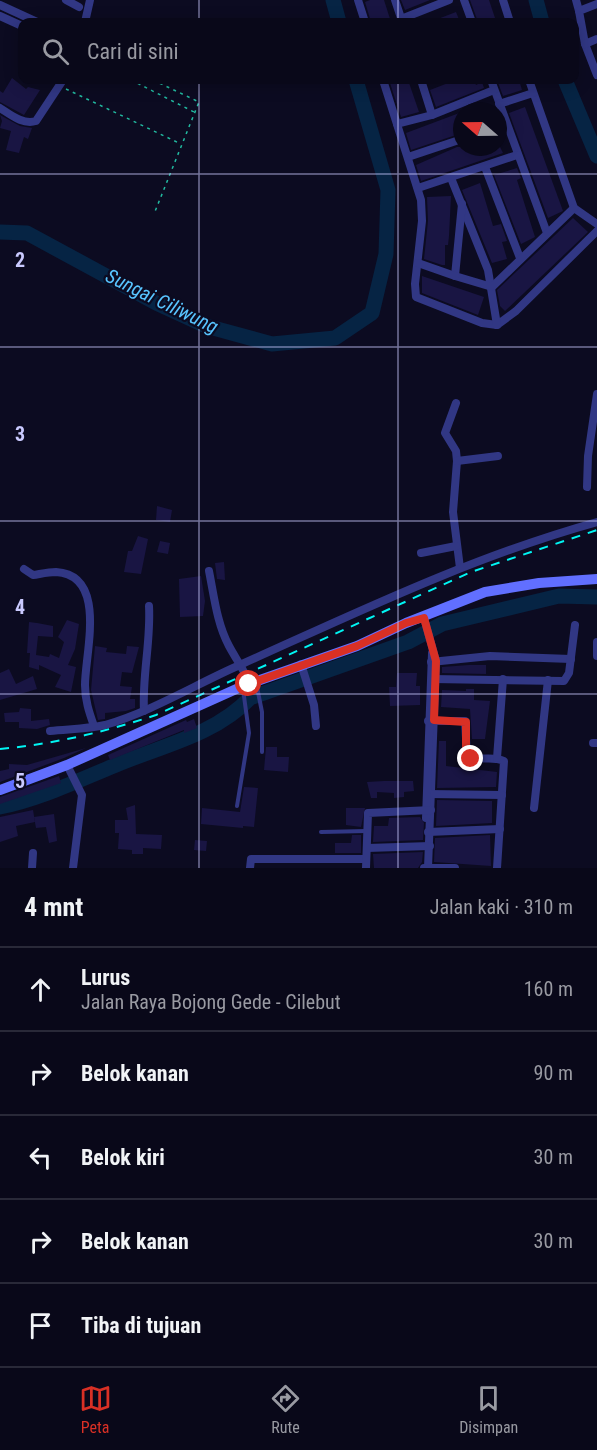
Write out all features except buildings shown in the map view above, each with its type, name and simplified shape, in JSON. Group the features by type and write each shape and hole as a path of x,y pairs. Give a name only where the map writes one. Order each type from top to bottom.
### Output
{"main road":[{"path":"0,790 68,767 250,688 303,670 406,623 425,620 500,588 597,579"}],"street":[{"path":"66,0 79,7"},
{"path":"86,18 90,0"},
{"path":"358,0 364,18"},
{"path":"395,0 400,18"},
{"path":"408,18 449,0"},
{"path":"464,0 471,18"},
{"path":"503,0 509,18"},
{"path":"576,0 585,44 597,75"},
{"path":"579,10 597,4"},
{"path":"0,5 28,18"},
{"path":"0,15 18,24"},
{"path":"585,44 597,39"},
{"path":"0,108 21,120 36,121 60,84"},
{"path":"384,84 418,188 422,221 414,291 416,297 482,323 497,325 506,321 597,231"},
{"path":"425,84 432,115"},
{"path":"492,84 498,102"},
{"path":"530,84 574,208 597,224"},
{"path":"397,124 432,115 494,90"},
{"path":"505,102 533,93"},
{"path":"507,135 547,233"},
{"path":"408,158 453,142"},
{"path":"418,188 517,155"},
{"path":"485,167 520,258"},
{"path":"451,178 492,287 497,325"},
{"path":"455,276 462,204"},
{"path":"492,287 574,208"},
{"path":"418,263 492,287"},
{"path":"587,487 594,440 597,394"},
{"path":"456,404 445,433 456,451 453,512 460,568"},
{"path":"457,461 498,456"},
{"path":"50,731 94,726 144,711 241,664 460,568 538,538 597,522"},
{"path":"421,553 456,546"},
{"path":"24,569 33,575 58,572 68,575 82,586 88,596 91,612 86,699 94,726"},
{"path":"209,571 220,621 229,646 241,664 250,688"},
{"path":"144,711 143,680 151,629 149,606"},
{"path":"425,620 433,662 428,846 425,868 455,868"},
{"path":"432,679 566,679 575,625"},
{"path":"597,642 597,656"},
{"path":"433,662 490,656 571,659"},
{"path":"303,670 316,726"},
{"path":"497,758 503,679"},
{"path":"534,808 548,680"},
{"path":"431,721 465,721 467,756 471,759 497,758 505,763 497,868"},
{"path":"68,767 82,795 72,868"},
{"path":"429,794 501,795"},
{"path":"250,868 251,859 366,864 369,812 429,810"},
{"path":"428,832 500,829"},
{"path":"367,848 428,846"},
{"path":"32,868 33,853"}],"lane":[{"path":"250,688 262,712 262,752"},
{"path":"237,806 247,753 249,733 246,715 250,688"},
{"path":"321,832 367,831"}],"path":[{"path":"65,84 182,144"},
{"path":"139,84 195,112"},
{"path":"154,214 199,102 161,84"}],"waterway":[{"name":"Sungai Ciliwung","path":"333,0 338,18"},
{"name":"Sungai Ciliwung","path":"536,0 541,18"},
{"name":"Sungai Ciliwung","path":"0,232 27,233 156,303 206,326 272,344 335,338 372,313 386,254 388,190 357,84"},
{"name":"Sungai Ciliwung","path":"567,84 597,156"},
{"path":"0,807 45,794 187,738 221,721 250,698 408,642 442,624 559,596 597,597"}],"railway":[{"path":"0,749 79,736 156,715 471,572 597,530"}],"route":[{"path":"249,684 357,646 406,623 424,618 436,661 434,720 464,720 466,722 466,754 471,759"}]}
